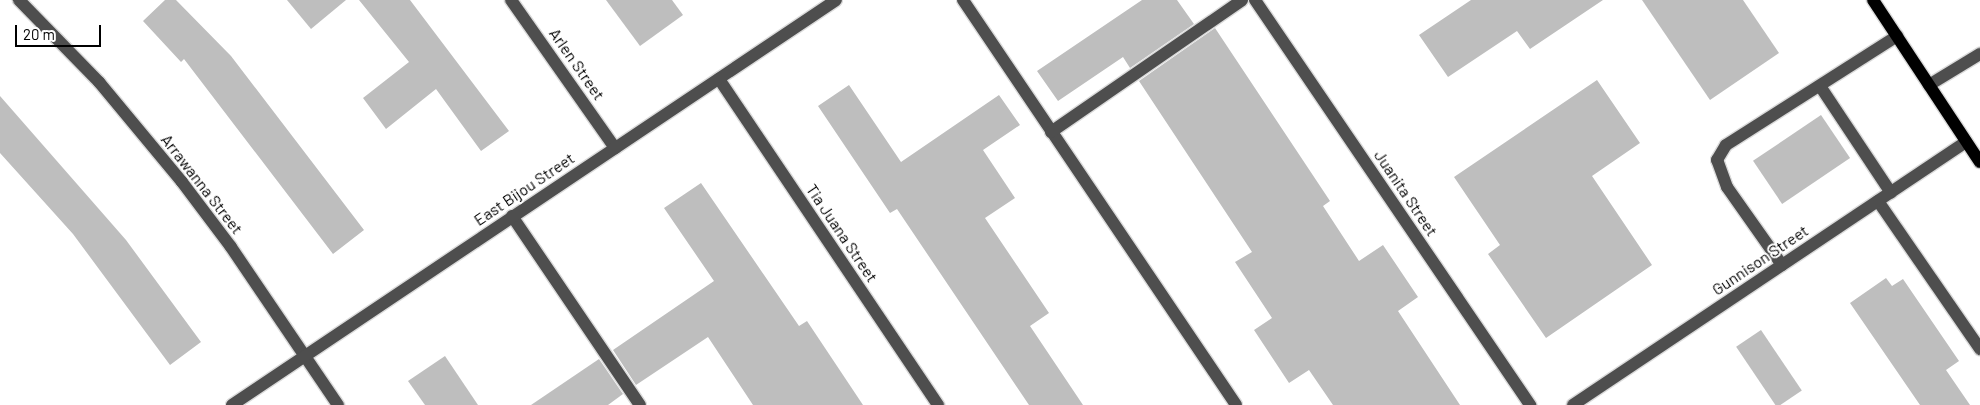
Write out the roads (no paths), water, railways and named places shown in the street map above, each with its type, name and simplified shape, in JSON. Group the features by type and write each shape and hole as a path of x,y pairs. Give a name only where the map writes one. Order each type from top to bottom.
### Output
{"main road":[{"path":"1873,0 1980,162"}],"street":[{"name":"Arrawanna Street","path":"19,0 99,82 182,182 338,405"},
{"name":"Arlen Street","path":"511,0 615,148"},
{"name":"East Bijou Street","path":"232,405 836,0"},
{"path":"963,0 1236,405"},
{"path":"1051,132 1242,0"},
{"name":"Juanita Street","path":"1256,0 1530,405"},
{"path":"1782,265 1728,187 1717,160 1726,145 1897,36"},
{"path":"1929,85 1980,54"},
{"name":"Tia Juana Street","path":"719,79 938,405"},
{"path":"1820,86 1891,193"},
{"name":"Gunnison Street","path":"1573,405 1966,142"},
{"path":"1878,201 1980,349"},
{"path":"512,216 640,405"}]}
